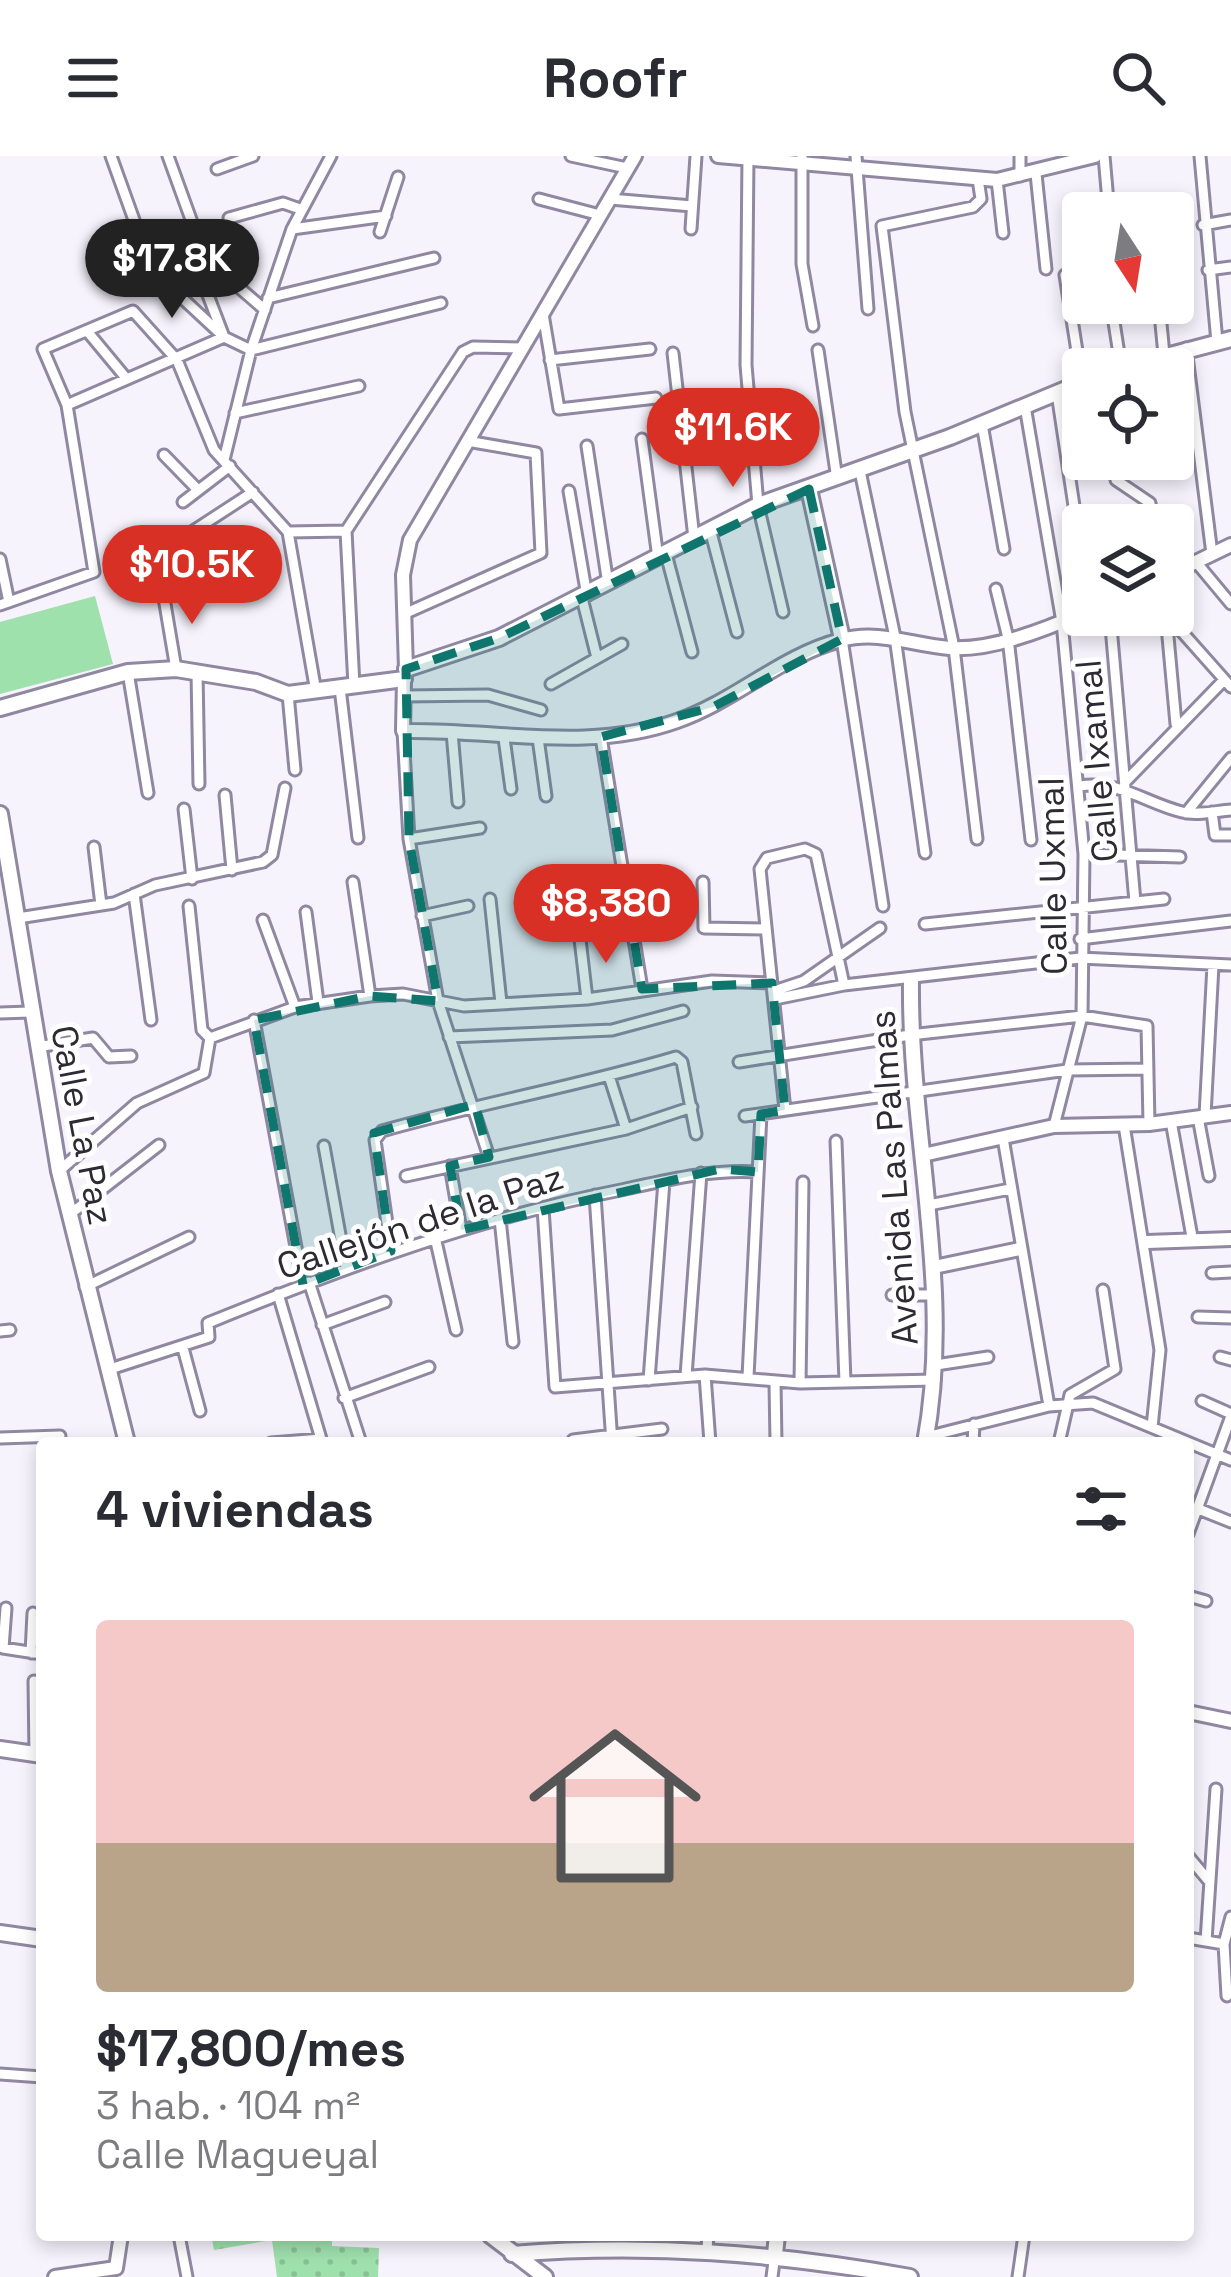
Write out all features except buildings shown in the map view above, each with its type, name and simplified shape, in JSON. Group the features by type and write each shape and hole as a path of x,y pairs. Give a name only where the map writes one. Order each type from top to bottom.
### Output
{"main road":[{"path":"1186,348 1225,340"},
{"path":"0,708 128,672 176,669 288,694 405,674 499,638 758,506 1062,391"},
{"path":"808,489 842,639"},
{"name":"Calle La Paz","path":"0,814 59,1171 125,1437"},
{"name":"Avenida Las Palmas","path":"910,980 910,1035 934,1267 936,1372 926,1437"},
{"path":"0,1749 36,1755"},
{"path":"0,1933 36,1938"},
{"path":"497,2241 544,2277"},
{"path":"512,2254 612,2241"},
{"path":"664,2241 707,2242 910,2277"},
{"path":"775,2254 776,2241"}],"street":[{"path":"111,156 152,270 224,337 251,350 441,304"},
{"path":"168,156 205,258 203,282 224,337"},
{"path":"217,169 253,156"},
{"path":"183,502 227,463 235,413 266,304 300,209 331,156"},
{"path":"489,1157 440,1006 409,839 403,731 410,540 631,162 571,156"},
{"path":"691,229 696,156"},
{"path":"718,156 856,162 998,180 1036,174 1070,159 1099,156 1105,192"},
{"path":"1020,156 1020,176"},
{"path":"1200,156 1208,270 1231,358"},
{"path":"748,158 746,365 758,506 783,612"},
{"path":"802,160 802,264 813,326"},
{"path":"856,162 868,309"},
{"path":"1036,174 1046,269"},
{"path":"380,232 398,177"},
{"path":"977,839 954,649 911,450 882,226 973,207 981,199 978,178"},
{"path":"998,180 1003,233"},
{"path":"539,199 600,215"},
{"path":"610,199 692,206"},
{"path":"229,218 283,203 300,209"},
{"path":"292,229 386,215"},
{"path":"1203,224 1231,220"},
{"path":"205,258 266,304"},
{"path":"266,304 434,258"},
{"path":"1208,270 1231,267"},
{"path":"0,559 4,603 94,572 67,405 43,349 133,311 177,360 214,450 288,532 316,692"},
{"path":"543,314 559,409 656,398"},
{"path":"87,331 125,378"},
{"path":"67,405 224,337"},
{"path":"358,838 347,687 346,531 467,348 522,348"},
{"path":"550,360 650,349"},
{"path":"818,350 837,479"},
{"path":"673,352 694,538"},
{"path":"235,413 359,386"},
{"path":"1057,393 1074,504"},
{"name":"Calle Uxmal","path":"1025,406 1062,622"},
{"path":"1194,411 1212,554"},
{"path":"982,424 1004,549"},
{"path":"642,439 662,556 692,652"},
{"path":"404,614 539,556 536,453 467,441"},
{"path":"587,446 608,584"},
{"path":"164,455 198,490"},
{"path":"860,471 895,637 925,854"},
{"path":"1116,480 1150,504"},
{"path":"569,491 597,658"},
{"path":"187,535 253,492"},
{"path":"710,530 736,632"},
{"path":"288,532 346,531"},
{"path":"1231,545 1196,562 1231,604"},
{"path":"996,589 1008,638 1031,840"},
{"path":"163,592 176,669"},
{"path":"403,731 504,738 601,737 672,723 713,707 811,650 842,639 895,637 954,649 1062,622"},
{"name":"Calle Uxmal","path":"1054,1126 1082,1016 1084,854 1064,636"},
{"name":"Calle Ixamal","path":"1112,636 1135,902"},
{"path":"1169,636 1176,724"},
{"path":"1125,786 1176,724 1228,683 1186,636"},
{"path":"842,639 884,906"},
{"path":"551,684 622,644"},
{"path":"128,672 148,793"},
{"path":"196,672 199,784"},
{"path":"288,694 295,770"},
{"path":"404,696 488,695 541,710"},
{"path":"452,732 458,802"},
{"path":"601,737 619,873 642,989"},
{"path":"504,738 511,789"},
{"path":"538,738 546,796"},
{"path":"1186,813 1231,758"},
{"path":"1080,786 1125,786 1186,813 1231,810"},
{"path":"18,918 101,905 192,878 252,867 272,855 285,788"},
{"path":"225,795 232,870"},
{"path":"184,809 192,878"},
{"path":"1212,812 1215,835 1231,835"},
{"path":"409,839 481,828"},
{"path":"94,847 101,905"},
{"path":"785,1110 765,929 764,861 813,851 844,985"},
{"path":"1084,854 1180,856"},
{"path":"352,882 370,996"},
{"path":"703,882 704,928 765,929"},
{"path":"134,894 151,1020"},
{"path":"490,899 501,1003"},
{"path":"925,924 1164,899"},
{"path":"190,906 202,1030 210,1038"},
{"path":"422,916 468,906"},
{"path":"306,912 318,1002"},
{"path":"262,920 295,1007"},
{"path":"1080,939 1231,922"},
{"path":"773,991 804,981 880,928"},
{"path":"580,938 587,999"},
{"path":"210,1038 295,1007 370,996 464,1006 587,999 712,981 773,991 910,980 1080,958 1231,965"},
{"path":"1209,1176 1202,1117 1214,965"},
{"path":"447,1031 612,1030 683,1011"},
{"path":"0,1012 30,1012"},
{"path":"739,1062 910,1035 1082,1016 1150,1028 1149,1124"},
{"path":"254,1020 306,1284 359,1437"},
{"path":"59,1171 137,1103 204,1073 210,1038"},
{"path":"37,1047 93,1039 109,1057 131,1056"},
{"path":"391,1251 377,1134 475,1104 610,1079 680,1058 696,1134"},
{"path":"745,1116 1067,1070 1148,1069"},
{"path":"610,1079 626,1129"},
{"path":"406,1176 626,1129 692,1107"},
{"path":"923,1155 1054,1126 1149,1124 1231,1113"},
{"path":"748,1378 761,1114"},
{"path":"1171,1121 1192,1237"},
{"path":"1124,1125 1147,1242 1160,1350 1152,1426"},
{"path":"1003,1138 1049,1406"},
{"path":"836,1141 845,1382"},
{"path":"69,1215 159,1145"},
{"path":"324,1146 346,1268"},
{"path":"449,1166 461,1230"},
{"name":"Callejón de la Paz","path":"107,1370 183,1348 209,1337 208,1323 391,1251 595,1195 701,1173 758,1172"},
{"path":"686,1376 701,1173"},
{"path":"650,1380 664,1181"},
{"path":"800,1383 803,1182"},
{"path":"929,1204 1010,1189"},
{"path":"595,1195 611,1437"},
{"path":"543,1208 555,1387 686,1376 845,1382 936,1372 988,1357"},
{"path":"500,1219 513,1342"},
{"path":"85,1287 189,1237"},
{"path":"435,1238 455,1330"},
{"path":"1147,1242 1231,1239"},
{"path":"934,1267 1020,1249"},
{"path":"1212,1274 1231,1272"},
{"path":"1060,1437 1065,1404 1079,1388 1114,1372 1103,1290"},
{"path":"278,1294 320,1437"},
{"path":"892,1294 935,1295"},
{"path":"322,1325 385,1302"},
{"path":"1198,1317 1231,1318"},
{"path":"183,1348 200,1411"},
{"path":"344,1398 429,1367"},
{"path":"705,1376 710,1437"},
{"path":"775,1382 776,1437"},
{"path":"1202,1401 1231,1415 1194,1503 1231,1522"},
{"path":"935,1437 1049,1406 1093,1403 1177,1437"},
{"path":"973,1437 974,1424"},
{"path":"621,1437 662,1429"},
{"path":"0,1438 60,1436"},
{"path":"1194,1445 1231,1460"},
{"path":"1194,1598 1206,1601"},
{"path":"6,1608 3,1648 36,1653 33,1612"},
{"path":"34,1681 36,1718"},
{"path":"1194,1713 1231,1721"},
{"path":"1206,1941 1205,1901 1216,1789"},
{"path":"1194,1863 1208,1880"},
{"path":"1194,1900 1205,1901"},
{"path":"1227,1996 1224,1944 1231,1917"},
{"path":"1194,1939 1224,1944"},
{"path":"0,2074 36,2077"},
{"path":"55,2277 116,2268 120,2241"},
{"path":"180,2241 187,2277"},
{"path":"1018,2277 1023,2241"},
{"path":"772,2277 775,2254"}],"highlighted area":[{"path":"809,489 842,639 713,707 601,737 642,989 772,983 785,1110 761,1114 758,1172 720,1169 461,1230 450,1166 489,1157 475,1104 374,1133 391,1251 303,1285 254,1020 370,996 438,1001 409,839 406,669 499,638"}],"green space":[{"path":"95,596 113,664 0,694 0,622"},
{"path":"212,2241 266,2241 214,2250"},
{"path":"272,2241 332,2241 332,2246 379,2248 378,2277 277,2277"}]}
